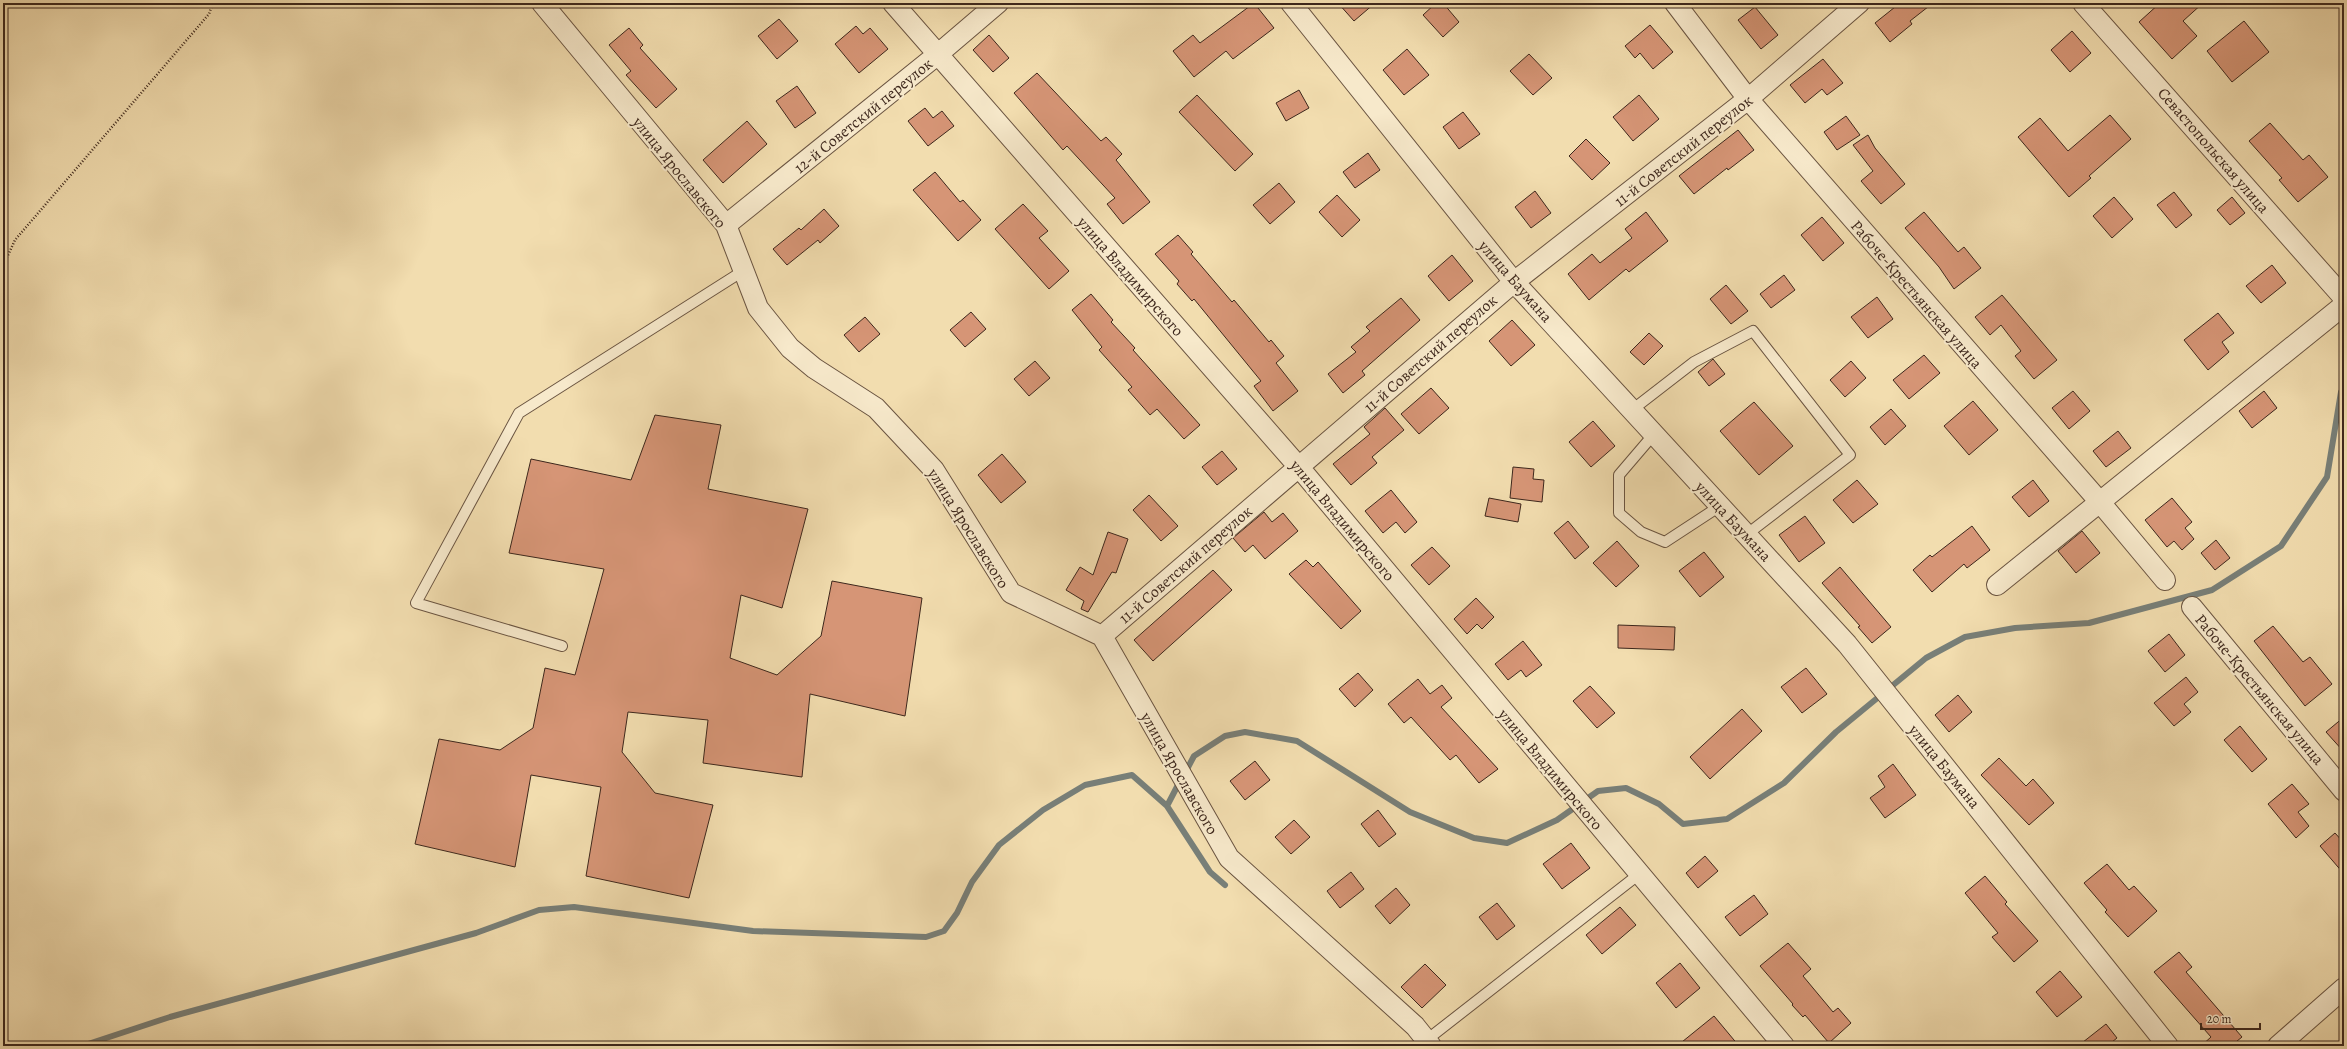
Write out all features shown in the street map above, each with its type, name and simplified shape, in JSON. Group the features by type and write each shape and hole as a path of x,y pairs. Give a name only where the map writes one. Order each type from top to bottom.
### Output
{"street":[{"name":"улица Ярославского","path":"542,3 726,225 758,308 790,348 814,368 876,408 934,470 1011,593 1102,636 1229,858 1415,1026 1426,1044"},
{"name":"улица Владимирского","path":"893,3 1298,466 1638,874 1784,1046"},
{"name":"12-й Советский переулок","path":"726,225 937,55 998,3"},
{"name":"улица Баумана","path":"1291,3 1514,282 1847,644 2168,1046"},
{"name":"Рабоче-Крестьянская улица","path":"1675,3 1748,99 2099,501 2164,580"},
{"name":"11-й Советский переулок","path":"1102,636 1298,466 1514,282 1748,99 1859,3"},
{"name":"Севастопольская улица","path":"2083,3 2344,298"},
{"path":"1997,585 2099,501 2344,305"},
{"name":"Рабоче-Крестьянская улица","path":"2192,607 2344,791"},
{"path":"2278,1046 2344,988"}],"lane":[{"path":"562,646 416,603 519,413 743,271"},
{"path":"1632,410 1694,362 1753,331 1850,455 1746,535"},
{"path":"1654,434 1619,475 1619,513 1640,532 1665,542 1720,506"},
{"path":"1426,1044 1638,874"}],"path":[{"path":"3,266 15,240 209,14 213,3"}],"building":[{"path":"1254,3 1274,28 1233,59 1226,51 1194,77 1173,51 1193,35 1200,43"},
{"path":"1338,3 1375,3 1354,21"},
{"path":"1436,3 1443,3 1459,22 1443,37 1423,15"},
{"path":"1900,3 1933,3 1910,21 1912,24 1890,42 1875,23"},
{"path":"2160,3 2203,3 2183,21 2197,36 2172,59 2139,22"},
{"path":"1755,7 1778,35 1761,49 1738,20"},
{"path":"779,19 798,41 777,59 758,36"},
{"path":"2244,21 2269,52 2232,82 2207,51"},
{"path":"1650,25 1673,52 1653,69 1640,53 1635,58 1625,46"},
{"path":"856,26 863,34 870,28 888,49 859,73 835,44"},
{"path":"629,28 643,45 640,48 677,89 656,108 626,75 631,71 609,45"},
{"path":"2072,31 2091,53 2070,72 2051,50"},
{"path":"989,35 1009,58 993,72 973,50"},
{"path":"1407,49 1429,75 1404,95 1383,70"},
{"path":"1529,54 1552,78 1533,95 1510,71"},
{"path":"1823,59 1843,83 1827,95 1822,89 1805,103 1790,85"},
{"path":"1037,73 1101,141 1106,137 1122,154 1116,160 1150,202 1123,224 1107,204 1115,198 1067,146 1063,150 1014,93"},
{"path":"797,86 816,113 795,128 776,101"},
{"path":"1299,90 1309,108 1286,121 1276,103"},
{"path":"1197,95 1253,154 1235,171 1179,112"},
{"path":"1639,95 1659,119 1633,141 1613,117"},
{"path":"925,108 933,118 942,111 954,126 928,146 908,121"},
{"path":"1463,112 1480,134 1459,149 1443,127"},
{"path":"2110,115 2131,139 2089,176 2091,178 2069,197 2018,137 2040,118 2068,151"},
{"path":"1846,116 1860,135 1837,150 1824,132"},
{"path":"747,121 767,144 723,183 703,160"},
{"path":"2270,123 2303,160 2309,155 2328,177 2298,202 2279,180 2282,178 2249,141"},
{"path":"1738,130 1754,150 1728,170 1727,168 1694,194 1679,176"},
{"path":"1868,135 1875,148 1905,184 1881,204 1861,181 1873,171 1853,145"},
{"path":"1586,139 1610,163 1592,180 1569,156"},
{"path":"1368,153 1380,170 1355,188 1343,172"},
{"path":"935,172 960,202 963,200 981,220 958,241 913,190"},
{"path":"1279,183 1295,202 1270,224 1253,205"},
{"path":"1535,191 1551,213 1531,228 1515,207"},
{"path":"2174,192 2192,215 2176,228 2157,205"},
{"path":"1337,195 1360,220 1342,237 1319,212"},
{"path":"2114,197 2133,219 2112,238 2093,216"},
{"path":"2232,197 2245,213 2230,225 2217,210"},
{"path":"1023,204 1048,231 1039,238 1069,271 1049,289 995,229"},
{"path":"824,209 839,226 820,243 818,240 787,265 773,249 799,228 801,230"},
{"path":"1646,212 1668,241 1629,272 1626,269 1589,300 1568,274 1592,254 1600,263 1632,238 1625,229"},
{"path":"1924,212 1958,252 1964,247 1981,268 1954,289 1939,267 1905,228"},
{"path":"1822,217 1844,243 1823,261 1801,235"},
{"path":"1178,235 1193,252 1191,254 1232,302 1234,300 1269,342 1271,340 1284,356 1276,363 1298,391 1273,411 1254,386 1261,381 1194,299 1192,301 1177,284 1179,281 1155,254"},
{"path":"1452,255 1473,281 1449,301 1428,276"},
{"path":"2272,265 2286,283 2261,303 2246,286"},
{"path":"1784,275 1795,290 1771,308 1760,294"},
{"path":"1726,285 1748,311 1731,324 1710,299"},
{"path":"1091,294 1113,320 1111,322 1135,348 1133,350 1200,425 1184,439 1157,409 1150,415 1128,390 1132,387 1099,350 1102,347 1072,310"},
{"path":"2002,295 2057,360 2034,379 2015,356 2021,351 2001,325 1990,335 1975,317"},
{"path":"1877,297 1893,319 1868,338 1851,317"},
{"path":"1401,298 1420,320 1362,371 1365,375 1343,393 1328,374 1356,352 1351,347 1370,331 1366,327"},
{"path":"971,312 986,329 965,347 950,330"},
{"path":"2218,313 2234,333 2222,342 2229,352 2208,370 2184,340"},
{"path":"865,317 880,334 859,352 844,335"},
{"path":"1512,320 1535,345 1511,366 1489,341"},
{"path":"1649,333 1663,346 1644,365 1630,352"},
{"path":"1924,355 1940,373 1909,399 1893,380"},
{"path":"1713,359 1725,374 1709,386 1698,372"},
{"path":"1035,361 1050,378 1029,396 1014,379"},
{"path":"1851,361 1866,378 1845,397 1830,380"},
{"path":"1431,388 1449,408 1419,434 1401,414"},
{"path":"2073,391 2090,411 2069,429 2052,408"},
{"path":"2264,391 2277,408 2252,428 2239,411"},
{"path":"1973,401 1998,430 1969,455 1944,426"},
{"path":"1754,402 1793,446 1759,475 1720,431"},
{"path":"1385,408 1404,430 1372,457 1377,463 1351,485 1333,464 1370,434 1364,427"},
{"path":"1891,409 1906,426 1885,445 1870,427"},
{"path":"655,415 721,425 708,489 808,509 782,608 741,595 730,658 777,675 821,636 832,581 922,598 905,716 810,694 802,777 703,763 708,720 628,712 622,752 655,793 713,805 689,898 586,876 601,787 531,775 515,867 415,844 439,739 500,750 533,728 545,668 575,675 604,569 509,553 531,459 631,480"},
{"path":"1593,421 1615,446 1591,467 1569,442"},
{"path":"2118,431 2131,448 2106,467 2093,451"},
{"path":"1222,451 1237,469 1217,485 1202,467"},
{"path":"1002,454 1026,482 1001,503 978,475"},
{"path":"1513,467 1534,469 1533,479 1544,480 1542,502 1510,498"},
{"path":"1857,480 1878,504 1853,523 1833,500"},
{"path":"2033,480 2049,501 2029,517 2012,497"},
{"path":"1391,490 1417,522 1405,533 1396,522 1383,533 1365,511"},
{"path":"1149,495 1178,526 1161,541 1133,510"},
{"path":"1489,498 1521,504 1518,522 1485,516"},
{"path":"2172,498 2192,522 2185,528 2194,539 2182,550 2174,541 2167,547 2145,520"},
{"path":"1264,512 1272,522 1283,513 1298,531 1265,559 1253,545 1245,552 1233,538"},
{"path":"1805,516 1825,543 1799,562 1779,535"},
{"path":"1568,521 1589,547 1575,559 1554,533"},
{"path":"1972,526 1990,550 1967,568 1964,564 1932,592 1913,570 1930,555 1932,557"},
{"path":"2082,531 2100,553 2076,573 2058,551"},
{"path":"1108,532 1128,539 1116,573 1112,572 1088,612 1081,609 1084,601 1066,590 1080,567 1093,575"},
{"path":"2216,540 2230,558 2215,570 2201,553"},
{"path":"1617,541 1639,566 1616,587 1593,563"},
{"path":"1432,547 1450,566 1429,585 1411,565"},
{"path":"1704,552 1724,577 1700,597 1679,571"},
{"path":"1306,560 1313,567 1318,562 1361,611 1341,629 1289,574"},
{"path":"1840,567 1891,627 1872,643 1858,627 1860,626 1822,583"},
{"path":"1213,570 1232,590 1153,661 1134,640"},
{"path":"1476,598 1494,617 1482,629 1477,624 1467,634 1454,619"},
{"path":"1618,625 1675,627 1674,650 1618,648"},
{"path":"2273,626 2303,662 2310,657 2332,684 2305,706 2254,641"},
{"path":"2169,634 2185,655 2165,672 2148,651"},
{"path":"1523,641 1542,665 1526,677 1521,670 1508,680 1495,664"},
{"path":"1806,668 1827,694 1802,713 1781,687"},
{"path":"1358,673 1373,690 1355,707 1339,689"},
{"path":"2186,677 2198,692 2184,704 2191,712 2174,726 2154,703"},
{"path":"1418,679 1430,694 1442,685 1452,698 1441,707 1498,769 1479,783 1456,755 1450,760 1411,717 1404,723 1388,704"},
{"path":"1590,686 1615,713 1597,728 1573,701"},
{"path":"1958,695 1972,712 1949,732 1935,715"},
{"path":"1742,709 1762,731 1710,779 1690,757"},
{"path":"2344,717 2344,752 2326,732"},
{"path":"2240,726 2267,759 2252,772 2224,740"},
{"path":"1999,758 2026,786 2033,779 2054,803 2029,825 1981,775"},
{"path":"1255,761 1270,780 1245,800 1230,781"},
{"path":"1893,764 1916,795 1885,818 1870,798 1885,787 1878,776"},
{"path":"2292,784 2309,804 2298,812 2309,826 2296,838 2268,804"},
{"path":"1378,810 1396,834 1379,847 1361,824"},
{"path":"1294,820 1310,837 1291,854 1275,837"},
{"path":"2335,833 2344,843 2344,874 2320,846"},
{"path":"1571,843 1590,868 1562,889 1543,864"},
{"path":"1705,856 1718,871 1698,888 1686,873"},
{"path":"2107,864 2129,890 2134,886 2157,911 2128,937 2105,912 2107,910 2084,883"},
{"path":"1351,872 1364,889 1340,908 1327,891"},
{"path":"1985,876 2007,902 2005,904 2038,941 2014,962 1992,937 1998,933 1965,893"},
{"path":"1396,888 1410,905 1390,924 1375,906"},
{"path":"1754,895 1768,914 1740,936 1725,917"},
{"path":"1497,903 1515,926 1497,940 1479,917"},
{"path":"1620,907 1636,925 1602,954 1586,935"},
{"path":"1788,943 1811,969 1803,976 1833,1012 1838,1008 1851,1023 1829,1043 1805,1015 1803,1017 1792,1005 1793,1004 1760,966"},
{"path":"2179,952 2192,967 2186,972 2242,1037 2231,1046 2201,1046 2211,1037 2154,972"},
{"path":"1680,963 1700,988 1676,1008 1656,983"},
{"path":"1425,964 1446,985 1422,1008 1401,987"},
{"path":"2060,971 2082,997 2057,1017 2036,992"},
{"path":"1714,1016 1739,1046 1677,1046"},
{"path":"2106,1024 2117,1038 2107,1046 2078,1046"}],"waterway":[{"path":"1185,773 1194,756 1225,736 1245,732 1297,741 1410,812 1474,838 1507,843 1557,820 1598,791 1626,788 1659,804 1683,824 1727,819 1784,783 1836,732 1926,658 1965,637 2015,628 2089,623 2212,590 2281,546 2327,477 2341,392 2344,387"},
{"path":"82,1046 170,1017 476,933 539,910 574,907 753,931 926,937 944,931 957,913 972,882 999,845 1043,810 1085,785 1132,775 1167,806 1210,872 1225,885"},
{"path":"1167,806 1180,781"}]}
